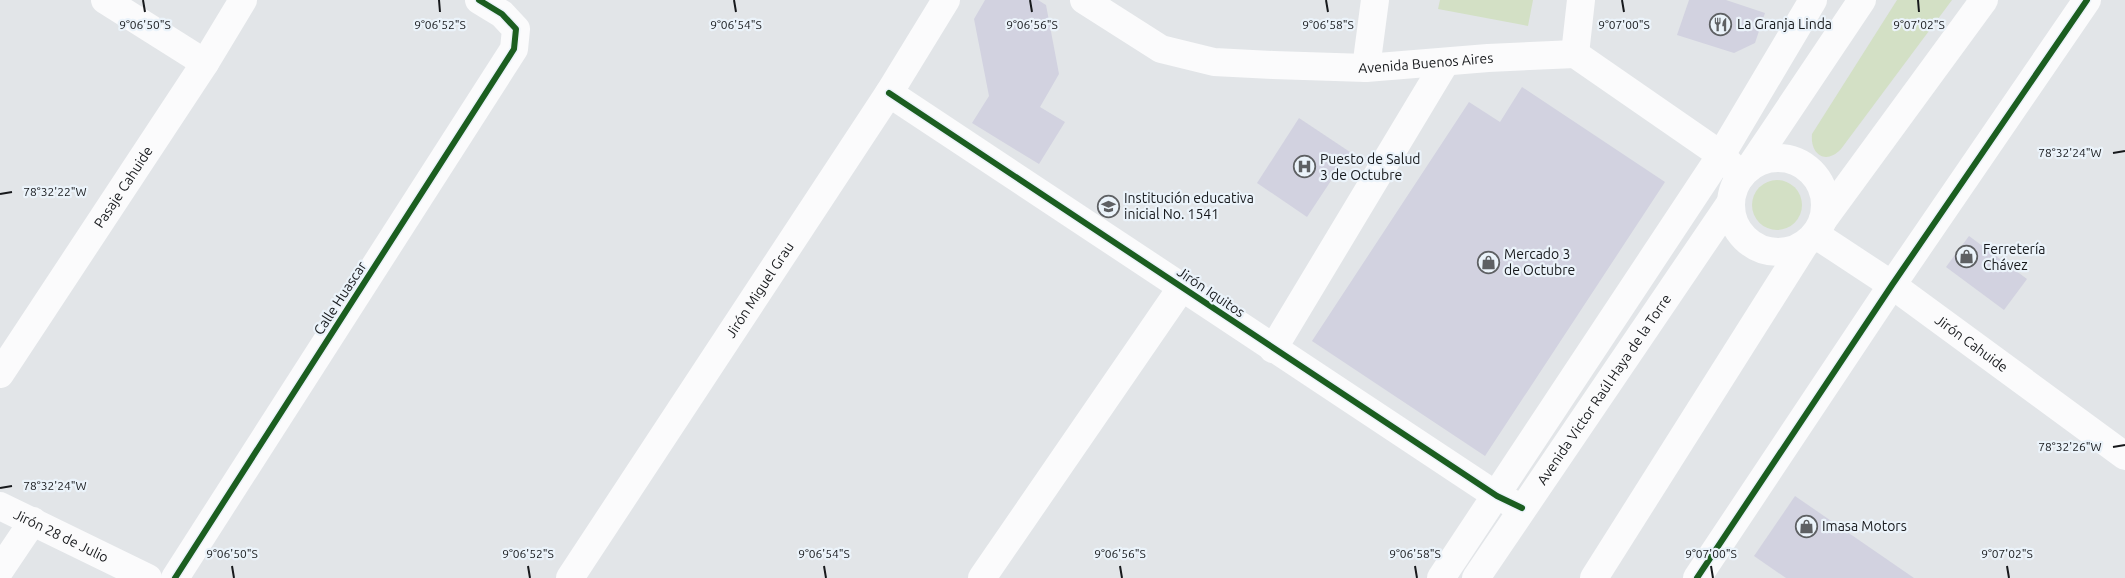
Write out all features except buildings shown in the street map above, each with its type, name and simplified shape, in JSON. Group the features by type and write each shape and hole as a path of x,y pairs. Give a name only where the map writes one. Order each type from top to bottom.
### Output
{"street":[{"path":"105,0 205,63"},
{"name":"Pasaje Cahuide","path":"0,374 205,63 243,0"},
{"name":"Calle Huascar","path":"175,578 514,49 516,29 502,14 479,0"},
{"name":"Jirón Miguel Grau","path":"570,578 888,93 946,0"},
{"name":"Avenida Buenos Aires","path":"1084,0 1160,49 1214,62 1273,66 1366,68 1488,58 1574,54"},
{"path":"1366,68 1375,0"},
{"path":"1581,0 1574,54 1746,171"},
{"path":"1441,578 1721,155 1813,0"},
{"path":"1746,171 1766,159 1782,157 1799,162 1813,172 1822,186 1826,203 1815,233 1792,250 1776,252 1762,249 1749,242 1739,231 1732,217 1731,202 1735,184 1746,171 1862,0"},
{"path":"1594,578 1815,233 1984,0"},
{"path":"1697,578 1892,286 2087,0"},
{"path":"1273,349 1445,62"},
{"name":"Jirón Iquitos","path":"888,93 1497,496 1522,508"},
{"name":"Avenida Victor Raúl Haya de la Torre","path":"1476,578 1731,202"},
{"name":"Jirón Cahuide","path":"1815,233 1892,286 2125,456"},
{"path":"982,578 1182,287"},
{"name":"Jirón 28 de Julio","path":"0,506 148,578"},
{"path":"0,570 33,521"}],"green space":[{"path":"1440,0 1533,0 1528,26 1438,9"},
{"path":"1897,0 1952,0 1841,149 1830,156 1820,155 1814,147 1812,134"},
{"path":"1777,180 1786,182 1797,191 1802,205 1800,214 1791,225 1777,230 1768,228 1757,219 1752,205 1754,196 1763,185"}],"cycle path":[{"path":"175,578 514,49 516,29 502,14 479,0"},
{"path":"1697,578 1892,285 2087,0"},
{"path":"889,93 1497,496 1522,508"}],"place":[{"name":"La Granja Linda","path":"1721,24"},
{"name":"Puesto de Salud 3 de Octubre","path":"1304,167"},
{"name":"Institución educativa inicial No. 1541","path":"1108,206"},
{"name":"Ferretería Chávez","path":"1967,257"},
{"name":"Mercado 3 de Octubre","path":"1488,262"},
{"name":"Imasa Motors","path":"1806,526"}]}
